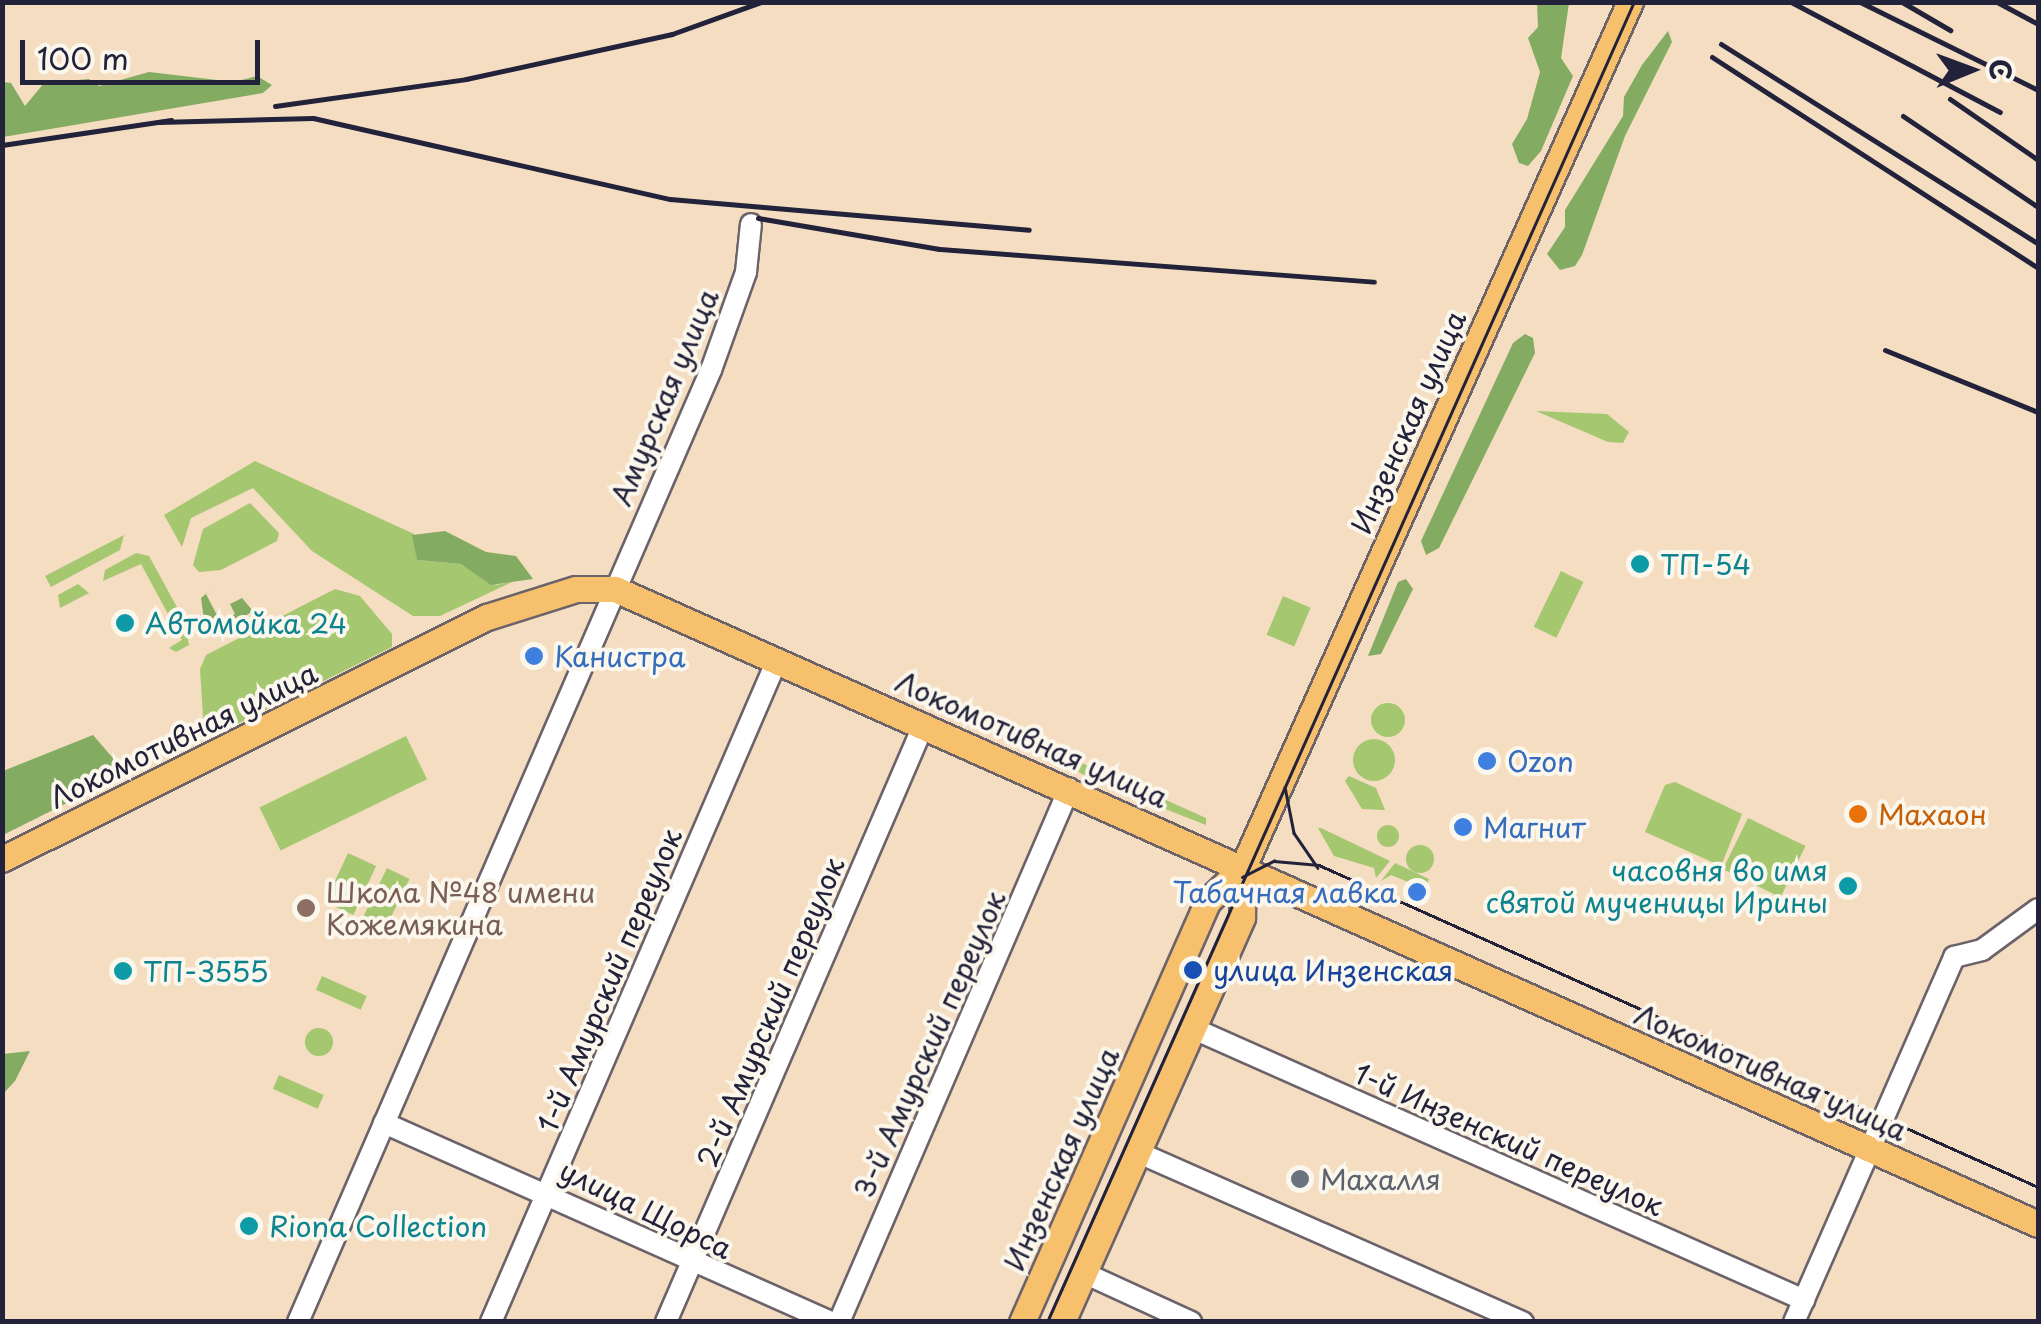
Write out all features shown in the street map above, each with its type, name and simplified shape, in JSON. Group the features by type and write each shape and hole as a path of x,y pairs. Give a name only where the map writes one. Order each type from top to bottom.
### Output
{"main road":[{"name":"Инзенская улица","path":"1022,1322 1208,901 1243,867 1630,2"},
{"name":"Локомотивная улица","path":"2,859 487,617 576,589 614,589 2038,1224"},
{"name":"Инзенская улица","path":"1062,1322 1242,917 1243,867"}],"street":[{"name":"Амурская улица","path":"384,1123 711,370 746,272 751,224"},
{"name":"1-й Амурский переулок","path":"491,1322 777,660"},
{"name":"2-й Амурский переулок","path":"666,1322 924,724"},
{"name":"3-й Амурский переулок","path":"839,1322 1069,789"},
{"path":"1794,1322 1954,956 1982,950 2038,909"},
{"name":"1-й Инзенский переулок","path":"1192,1028 1804,1300"},
{"name":"улица Щорса","path":"384,1123 547,1192 692,1262 830,1322"},
{"path":"298,1322 384,1123"},
{"path":"1137,1152 1523,1322"},
{"path":"1084,1274 1192,1322"}],"green space":[{"path":"1537,3 1569,3 1561,58 1573,76 1541,151 1528,166 1519,163 1512,144 1527,119 1540,72 1528,38 1538,27"},
{"path":"1668,31 1672,42 1625,136 1582,255 1575,266 1560,270 1547,254 1565,227 1565,210 1623,116 1624,97 1642,65"},
{"path":"149,72 234,82 257,76 272,85 263,93 3,137 3,82 11,83 25,106 44,83 89,79 99,86"},
{"path":"1525,334 1533,338 1535,353 1439,548 1426,555 1421,541 1513,343"},
{"path":"1536,411 1607,414 1629,432 1623,443 1608,442"},
{"path":"255,461 414,534 417,560 461,564 496,585 514,581 440,616 413,616 312,551 253,488 191,518 182,547 164,515"},
{"path":"250,503 279,533 277,541 221,570 199,572 193,565 203,529"},
{"path":"445,531 486,552 516,556 533,579 491,585 461,564 417,560 412,535"},
{"path":"124,535 120,550 51,587 45,576"},
{"path":"136,553 149,556 184,620 189,645 176,652 169,648 182,640 141,564 103,581 105,570"},
{"path":"1561,571 1583,582 1556,638 1534,627"},
{"path":"1406,579 1413,589 1381,654 1368,656 1398,582"},
{"path":"219,583 206,594 220,621 235,614 230,604 242,598 253,611 216,634 205,627 201,598"},
{"path":"78,584 89,593 60,608 58,595"},
{"path":"335,589 360,596 392,634 392,647 213,736 204,733 200,669 206,655"},
{"path":"1283,596 1311,608 1294,646 1267,635"},
{"path":"1388,703 1400,708 1405,720 1400,732 1388,737 1376,732 1371,720 1376,708"},
{"path":"93,735 118,764 117,778 3,835 3,771"},
{"path":"406,736 427,779 281,851 259,807"},
{"path":"1374,739 1389,745 1395,760 1389,775 1374,781 1359,775 1353,760 1359,745"},
{"path":"1026,741 1104,772 1086,776"},
{"path":"1349,776 1376,788 1385,810 1362,809 1345,781"},
{"path":"1115,777 1206,818 1206,825 1119,791"},
{"path":"1675,782 1742,814 1721,866 1645,832 1665,785"},
{"path":"1748,818 1806,846 1781,897 1723,869"},
{"path":"1384,825 1392,825 1399,836 1392,847 1384,847 1377,840 1377,832"},
{"path":"1318,828 1390,861 1376,878 1374,868 1334,856"},
{"path":"1420,845 1430,849 1434,859 1430,869 1420,873 1410,869 1406,859 1410,849"},
{"path":"348,853 376,866 353,915 325,902"},
{"path":"1395,863 1429,879 1425,889 1391,875 1381,881"},
{"path":"387,868 409,879 385,929 362,918"},
{"path":"322,976 367,996 361,1010 316,990"},
{"path":"319,1028 329,1032 333,1042 329,1052 319,1056 309,1052 305,1042 309,1032"},
{"path":"30,1051 15,1081 3,1094 3,1054"},
{"path":"279,1075 324,1095 318,1109 273,1089"}],"tram line":[{"path":"1047,1322 1634,2"},
{"path":"1285,787 1294,833 1318,868"},
{"path":"1242,877 1274,861 1319,865 2038,1187"}],"railway":[{"path":"275,106 466,79 672,34 761,2"},
{"path":"1791,2 2000,112"},
{"path":"1860,2 2038,90"},
{"path":"1902,2 1950,30"},
{"path":"1997,2 2038,24"},
{"path":"1721,44 2038,244"},
{"path":"1712,57 2038,268"},
{"path":"1950,99 2038,160"},
{"path":"1903,116 2038,207"},
{"path":"158,122 313,118 670,199 1029,230"},
{"path":"2,145 171,120"},
{"path":"758,218 939,249 1374,282"},
{"path":"1885,350 2038,412"}],"place":[{"name":"ТП-54","path":"1640,564"},
{"name":"Автомойка 24","path":"125,623"},
{"name":"Канистра","path":"534,656"},
{"name":"Ozon","path":"1487,761"},
{"name":"Махаон","path":"1858,814"},
{"name":"Магнит","path":"1463,827"},
{"name":"часовня во имя святой мученицы Ирины","path":"1848,886"},
{"name":"Табачная лавка","path":"1417,892"},
{"name":"Школа №48 имени Кожемякина","path":"306,908"},
{"name":"улица Инзенская","path":"1193,970"},
{"name":"ТП-3555","path":"123,971"},
{"name":"Махалля","path":"1300,1179"},
{"name":"Riona Collection","path":"249,1226"}]}
